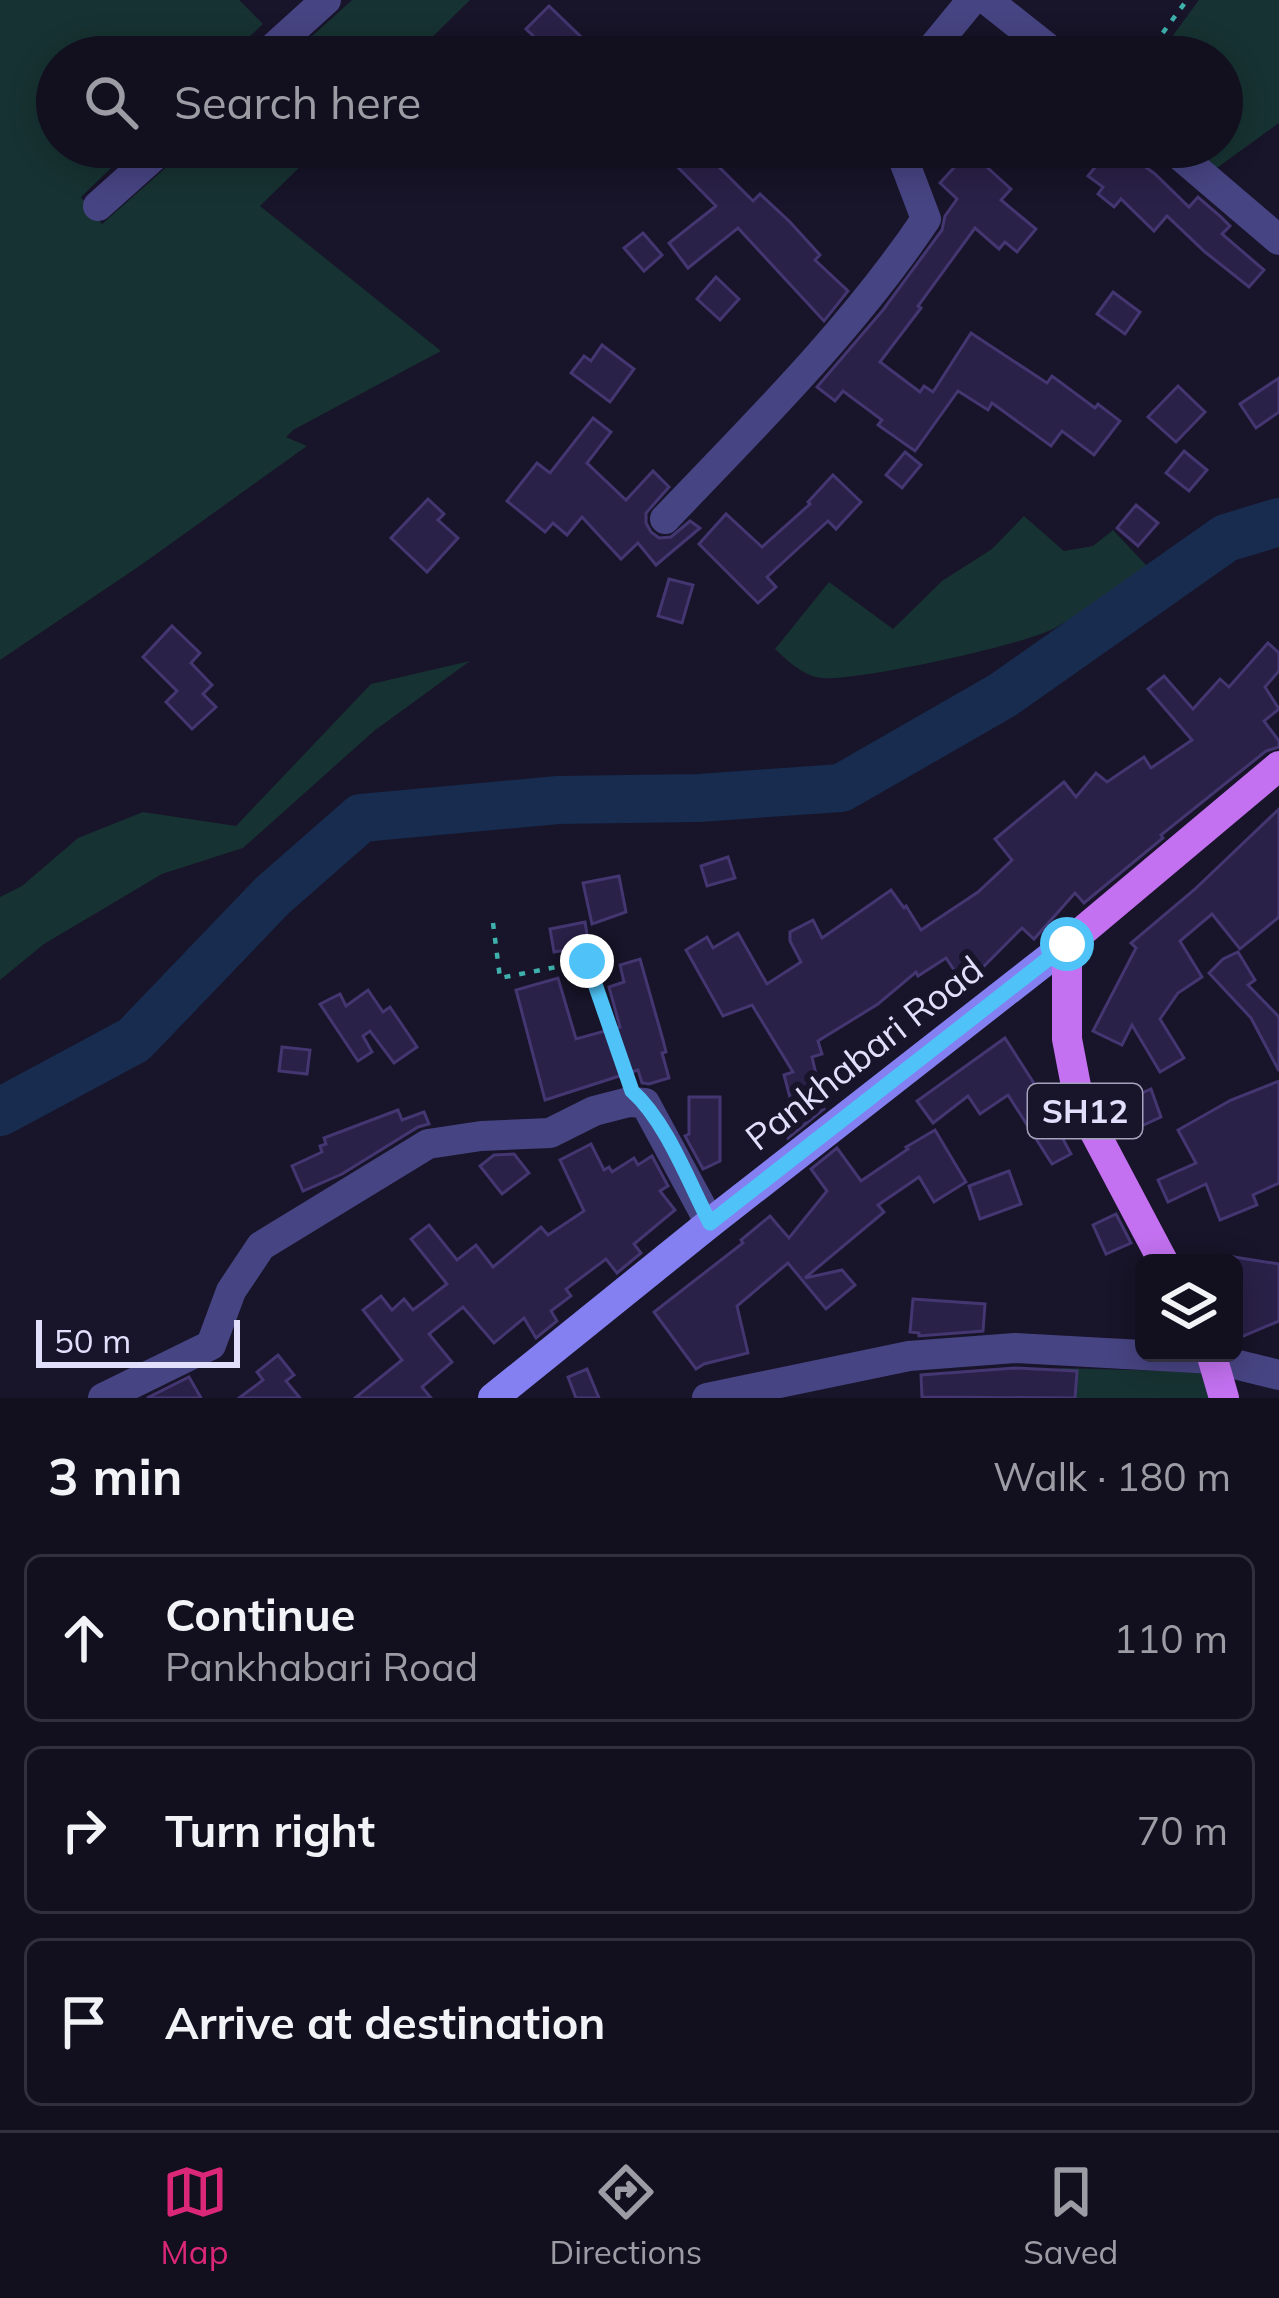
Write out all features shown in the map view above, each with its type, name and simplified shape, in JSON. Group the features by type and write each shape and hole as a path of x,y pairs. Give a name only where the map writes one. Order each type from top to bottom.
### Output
{"main road":[{"name":"Pankhabari Road","path":"493,1398 1067,944 1279,766"},
{"name":"SH12","path":"1067,944 1067,1039 1077,1090 1159,1254"},
{"path":"1215,1362 1224,1398"}],"street":[{"path":"286,36 326,0"},
{"path":"942,36 972,0"},
{"path":"987,0 1032,36"},
{"path":"98,206 141,168"},
{"path":"665,519 890,273 926,219 907,168"},
{"path":"1195,168 1279,240"},
{"path":"103,1398 211,1345 231,1291 261,1246 428,1144 550,1133 594,1112 629,1102 645,1103 710,1223"},
{"path":"707,1398 909,1356 1015,1348 1135,1353"},
{"path":"1234,1362 1279,1375"}],"path":[{"path":"1160,36 1187,0"},
{"path":"493,923 500,978 587,961 632,1091 645,1103"}],"green space":[{"path":"0,0 239,0 263,24 250,36 36,36 36,168 111,168 81,197 102,224 165,168 299,168 260,206 441,351 293,430 286,437 307,446 0,660"},
{"path":"352,0 470,0 433,36 312,36"},
{"path":"1199,0 1279,0 1279,123 1243,149 1243,36 1172,36"},
{"path":"1024,516 1064,551 1093,546 1113,530 1147,566 1055,628 939,661 821,678 802,671 775,649 829,582 893,629 942,581 992,549"},
{"path":"470,661 374,731 243,848 162,874 44,944 0,980 0,897 22,886 78,838 143,812 236,826 371,684"},
{"path":"1061,1368 1205,1372 1210,1398 1055,1398"}],"building":[{"path":"549,6 580,36 533,36 526,29"},
{"path":"679,168 720,168 753,201 760,194 790,222 820,255 815,260 848,291 824,321 738,228 688,268 669,243 716,206"},
{"path":"954,168 988,168 1011,189 1001,200 1036,229 1017,252 1005,242 999,249 975,228 880,362 920,392 924,386 933,392 971,333 1047,383 1052,376 1120,421 1094,455 1062,431 1051,446 992,403 988,410 958,391 915,451 878,425 882,420 843,391 835,401 817,387 883,310 942,230 957,199 940,183"},
{"path":"1094,168 1147,168 1189,207 1198,197 1230,226 1222,234 1264,270 1249,287 1167,216 1154,231 1121,199 1114,207 1098,194 1103,187 1088,176"},
{"path":"643,233 662,255 644,271 624,248"},
{"path":"716,277 739,299 720,320 697,299"},
{"path":"1113,292 1140,312 1125,334 1097,314"},
{"path":"602,345 634,369 610,402 571,373 584,356 591,361"},
{"path":"1279,378 1279,412 1256,428 1240,404"},
{"path":"1178,386 1205,412 1176,442 1148,417"},
{"path":"593,418 611,432 587,463 626,500 653,471 669,487 646,513 651,532 659,538 671,537 690,521 700,528 656,565 638,543 621,559 582,517 567,535 553,523 545,532 507,501 537,463 550,473"},
{"path":"1184,451 1207,470 1189,491 1166,473"},
{"path":"905,452 921,465 902,488 886,475"},
{"path":"833,475 861,502 836,529 828,521 767,577 776,587 758,603 699,544 726,514 762,547 810,504"},
{"path":"428,499 444,514 438,520 458,538 427,572 391,538"},
{"path":"1136,505 1158,523 1138,546 1117,528"},
{"path":"669,579 693,585 682,623 658,616"},
{"path":"172,626 200,653 191,663 212,685 203,694 216,707 192,729 166,702 177,691 143,657"},
{"path":"1268,643 1279,653 1279,671 1265,687 1279,709 1264,721 1279,747 1266,751 1161,835 1084,903 1075,893 1034,939 1022,928 962,982 946,958 918,976 916,972 878,1004 818,1041 822,1054 812,1057 824,1109 788,1138 773,1117 792,1105 784,1075 793,1072 752,1005 723,1016 686,950 707,937 713,948 738,933 767,984 801,962 790,932 813,920 822,938 891,890 921,930 978,892 1012,860 995,839 1064,782 1076,797 1096,773 1107,782 1144,757 1151,768 1192,740 1148,689 1164,676 1193,709 1220,679 1229,687"},
{"path":"1279,809 1279,917 1240,949 1212,914 1180,941 1202,977 1178,993 1160,1019 1184,1058 1160,1072 1132,1025 1122,1045 1093,1031 1136,948 1131,943"},
{"path":"728,857 735,878 707,886 701,866"},
{"path":"619,876 626,912 592,924 583,883"},
{"path":"585,922 589,946 554,952 550,929"},
{"path":"1238,952 1255,980 1248,985 1279,1017 1279,1071 1251,1018 1209,973"},
{"path":"640,959 669,1078 642,1083 638,1070 545,1100 516,990 558,978 576,1039 620,1027 609,987 624,982 620,965"},
{"path":"368,990 383,1012 390,1007 417,1047 394,1063 370,1031 363,1036 372,1052 358,1061 320,1004 340,994 346,1006"},
{"path":"1005,1038 1053,1113 1071,1154 1052,1164 1008,1095 980,1114 968,1096 933,1123 917,1101"},
{"path":"282,1047 310,1050 307,1074 279,1071"},
{"path":"1279,1081 1279,1183 1253,1195 1257,1205 1220,1220 1206,1184 1168,1202 1158,1180 1196,1163 1178,1130 1231,1100"},
{"path":"1151,1089 1161,1117 1137,1128 1126,1100"},
{"path":"689,1097 720,1097 720,1161 703,1169 685,1136 689,1134"},
{"path":"398,1110 402,1120 424,1112 429,1124 303,1191 292,1166 322,1152 324,1138"},
{"path":"935,1130 966,1182 934,1202 919,1177 878,1205 884,1212 805,1278 842,1270 855,1285 826,1309 788,1263 737,1306 748,1353 696,1369 654,1312 770,1216 789,1238 827,1191 811,1169 837,1148 861,1181"},
{"path":"591,1144 604,1170 609,1167 612,1172 634,1158 638,1165 652,1156 668,1186 660,1191 675,1210 634,1244 641,1253 617,1273 606,1259 566,1289 571,1296 551,1311 557,1321 536,1338 524,1318 494,1343 463,1307 429,1334 452,1362 422,1387 431,1398 355,1398 402,1360 363,1310 381,1296 392,1310 404,1299 413,1310 447,1284 411,1239 429,1225 457,1260 476,1245 493,1267 541,1227 548,1235 584,1211 560,1160"},
{"path":"514,1154 529,1173 502,1194 480,1166 494,1155"},
{"path":"1009,1171 1021,1204 980,1219 969,1186"},
{"path":"1116,1214 1131,1243 1106,1254 1093,1225"},
{"path":"1243,1258 1279,1264 1279,1321 1243,1336"},
{"path":"913,1299 985,1304 983,1331 919,1336 910,1332"},
{"path":"278,1355 294,1375 286,1381 300,1398 239,1398 263,1380 257,1372"},
{"path":"1015,1368 1077,1371 1075,1398 922,1397 921,1375"},
{"path":"587,1369 599,1398 576,1398 568,1377"},
{"path":"189,1377 201,1398 147,1398"}],"waterway":[{"path":"0,1112 134,1040 272,896 361,818 558,800 699,798 841,788 1003,695 1226,538 1279,522"}],"route":[{"path":"587,961 632,1091 663,1132 710,1223 1067,944"}]}
